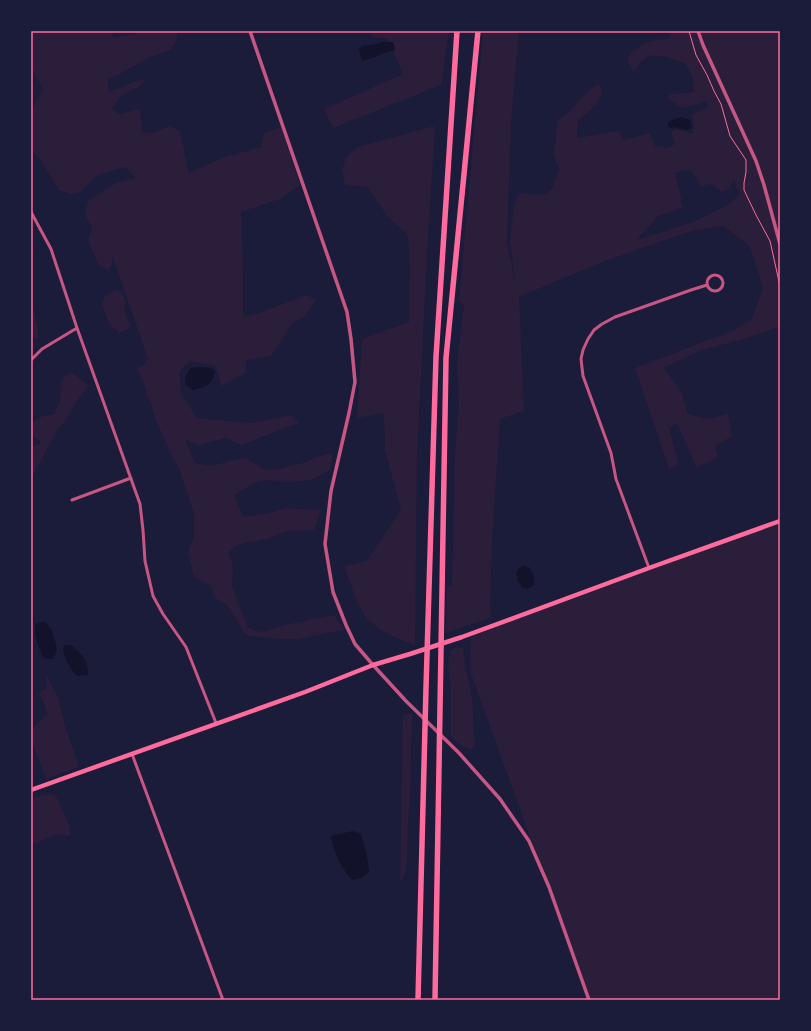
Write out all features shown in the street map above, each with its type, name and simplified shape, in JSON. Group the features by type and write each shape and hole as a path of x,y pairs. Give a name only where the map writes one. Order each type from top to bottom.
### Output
{"highway":[{"path":"418,1000 436,357 457,31"},
{"path":"435,1000 446,358 478,31"}],"main road":[{"path":"31,790 305,692 373,665 462,637 780,521"}],"street":[{"path":"250,31 347,312 351,339 354,382 349,413 330,491 325,544 333,592 355,644 406,701 459,753 500,799 529,841 550,889 589,1000"},
{"path":"698,31 756,161 780,244"},
{"path":"31,212 50,249 140,504 145,561 153,596 163,614 186,647 216,723"},
{"path":"712,275 720,276 722,286 718,290 713,291 708,288 707,285 708,278 712,275"},
{"path":"649,568 616,479 611,453 583,376 581,360 583,350 594,330 602,324 621,315 707,285"},
{"path":"31,360 42,349 77,328"},
{"path":"72,500 131,478"},
{"path":"132,754 223,1000"}],"path":[{"path":"690,31 691,40 696,55 721,104 730,136 746,160 744,190 770,241 780,286"}],"shaded area":[{"path":"31,31 110,31 114,38 135,34 141,31 178,31 176,41 170,50 146,59 108,79 109,92 146,79 139,87 123,94 112,108 119,114 140,109 142,133 155,132 169,126 180,131 189,173 225,157 261,147 264,133 281,127 300,185 280,199 241,212 243,317 259,313 307,295 316,300 304,317 293,323 271,356 246,360 246,373 221,386 216,366 190,361 180,371 181,394 197,418 251,423 291,415 299,423 241,445 227,438 198,445 185,439 195,463 211,466 246,458 265,470 277,469 303,463 317,457 333,453 330,470 311,480 288,482 269,480 255,483 234,495 243,517 269,513 286,508 321,510 314,530 288,531 270,538 237,545 229,552 233,567 232,586 248,628 261,632 285,625 334,615 345,630 299,639 281,639 246,635 227,605 215,598 211,586 194,577 188,552 194,537 194,514 179,468 173,459 156,420 144,384 137,369 148,359 112,255 112,264 108,271 98,264 88,241 92,227 85,216 88,201 116,183 135,178 126,167 97,175 81,192 70,194 59,190 40,159 31,151 31,110 43,89 32,69"},
{"path":"370,31 449,31 441,85 333,128 324,109 403,74 388,39 374,37"},
{"path":"483,31 519,31 511,125 507,243 516,286 510,241 513,213 517,195 525,193 534,195 545,194 552,189 559,169 553,154 557,121 566,115 588,91 599,83 602,93 597,104 577,122 577,138 618,131 624,140 650,133 655,146 667,148 675,144 671,132 676,129 693,134 694,124 692,115 708,107 706,101 697,105 682,108 667,98 671,94 694,92 692,76 685,63 661,56 651,56 643,60 634,71 628,63 629,54 638,47 647,43 668,39 671,34 666,31 780,31 780,326 747,338 699,351 664,368 681,391 688,414 706,419 728,414 732,436 715,446 718,457 697,468 677,423 669,428 679,465 669,469 635,368 735,330 752,318 763,288 750,247 724,226 692,231 602,262 519,297 524,411 500,419 492,542 490,607 492,617 446,633 447,587 452,585 455,453 459,402 457,363 464,305 459,300","holes":["691,170 701,186 711,184 722,192 729,189 734,179 740,194 726,206 695,221 637,240 658,216 683,208 675,172"]},
{"path":"383,42 393,42 395,50 363,61 359,49 362,46"},
{"path":"682,117 690,120 692,128 687,130 674,127 670,128 668,123"},
{"path":"430,127 435,127 417,454 415,645 394,637 379,629 366,618 357,602 344,566 367,561 401,509 385,451 383,413 357,418 362,339 409,322 410,266 408,235 388,217 367,187 345,185 342,169 347,156 358,147"},
{"path":"115,290 120,291 123,295 126,303 124,310 130,325 128,329 119,333 110,326 102,305 104,297"},
{"path":"31,302 39,340 33,339 31,333"},
{"path":"191,368 210,368 215,371 214,376 208,385 193,390 186,385 186,376"},
{"path":"73,373 89,386 57,431 31,479 31,445 35,446 41,442 31,435 31,424 40,417 54,414 60,401 61,381 66,374"},
{"path":"780,521 780,1000 589,1000 470,671 471,633"},
{"path":"524,566 529,567 534,578 533,585 531,588 527,589 522,588 518,582 516,572 519,568"},
{"path":"43,622 47,624 52,631 57,648 52,659 47,659 42,656 35,632 36,624"},
{"path":"65,645 71,645 81,654 86,662 88,675 77,676 72,670 65,656 63,648"},
{"path":"456,647 463,648 470,686 475,742 472,749 460,745 451,736 451,691 448,665 450,651"},
{"path":"46,674 58,697 65,726 79,767 46,779 31,739 31,730 47,714 43,700 38,694 47,688"},
{"path":"412,713 407,860 403,879 400,880 403,715"},
{"path":"51,794 56,796 70,827 70,836 56,834 37,843 31,843 31,799"},
{"path":"353,831 361,834 367,856 369,872 362,878 352,880 338,860 331,836"}]}
